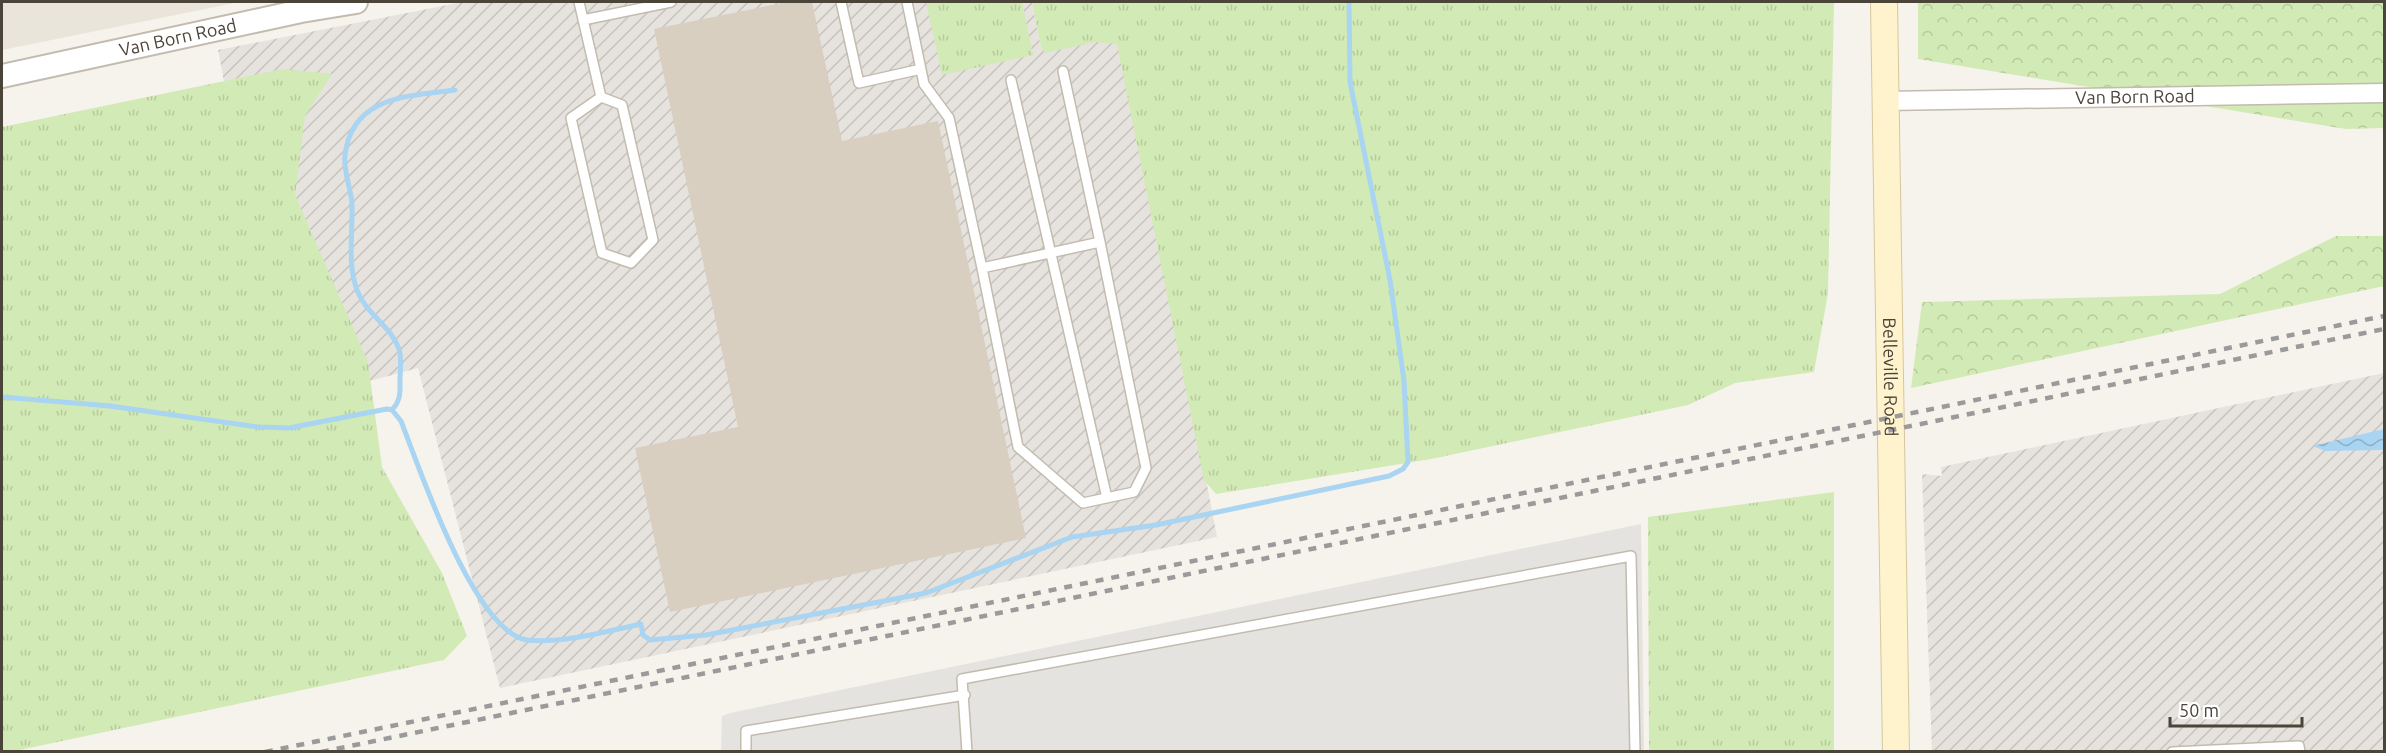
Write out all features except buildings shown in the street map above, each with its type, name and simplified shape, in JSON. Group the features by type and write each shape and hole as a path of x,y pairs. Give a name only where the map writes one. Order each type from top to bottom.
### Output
{"main road":[{"name":"Belleville Road","path":"1884,2 1896,752"}],"street":[{"name":"Van Born Road","path":"2,76 301,11 356,2"},
{"name":"Van Born Road","path":"1885,101 2385,93"}],"lane":[{"path":"579,2 601,97"},
{"path":"583,20 671,2"},
{"path":"841,2 859,83 921,69"},
{"path":"907,2 924,84 949,118 1018,447 1083,503 1134,492 1146,468 1063,71"},
{"path":"1011,80 1107,498"},
{"path":"601,97 621,105 653,240 631,263 602,253 571,118 601,97"},
{"path":"982,268 1100,242"},
{"path":"967,752 965,695 962,679 1630,556 1635,752"},
{"path":"746,752 746,731 965,695"},
{"path":"2172,752 2299,746 2300,752"}],"shaded area":[{"path":"2,2 240,2 2,50"},
{"path":"463,2 1032,2 1041,47 1120,29 1217,537 500,688 418,368 285,404 218,50"},
{"path":"2384,373 2384,751 1932,751 1922,474 1942,476 1941,467"},
{"path":"1641,524 1644,751 721,752 722,716 730,713"}],"green space":[{"path":"926,2 1022,2 1033,55 942,75"},
{"path":"1032,2 1834,2 1828,293 1814,372 1735,383 1688,405 1431,459 1216,494 1204,480 1117,44 1095,42 1045,53 1041,47"},
{"path":"1918,2 2384,2 2384,128 2346,129 1918,59"},
{"path":"283,69 332,74 305,116 295,195 368,362 382,467 442,573 467,636 444,660 15,751 2,751 2,127"},
{"path":"2336,236 2384,236 2384,286 1911,388 1922,302 2220,294"},
{"path":"1834,492 1834,751 1649,751 1648,517"}],"water":[{"path":"2384,429 2384,450 2326,451 2312,446"}],"waterway":[{"path":"392,410 401,421 451,545 487,609 507,630 527,640 540,641 569,639 641,624 643,635 650,640 706,635 926,593 1072,537 1156,525 1389,476 1403,469 1408,462 1404,381 1390,280 1350,82 1349,2"},
{"path":"2,397 110,406 258,427 289,428 387,409 392,410 399,396 400,353 390,333 366,306 354,280 351,258 352,204 345,155 350,136 359,121 370,110 401,98 455,90"}],"railway":[{"path":"265,752 2384,316"},
{"path":"321,752 2384,329"}]}
